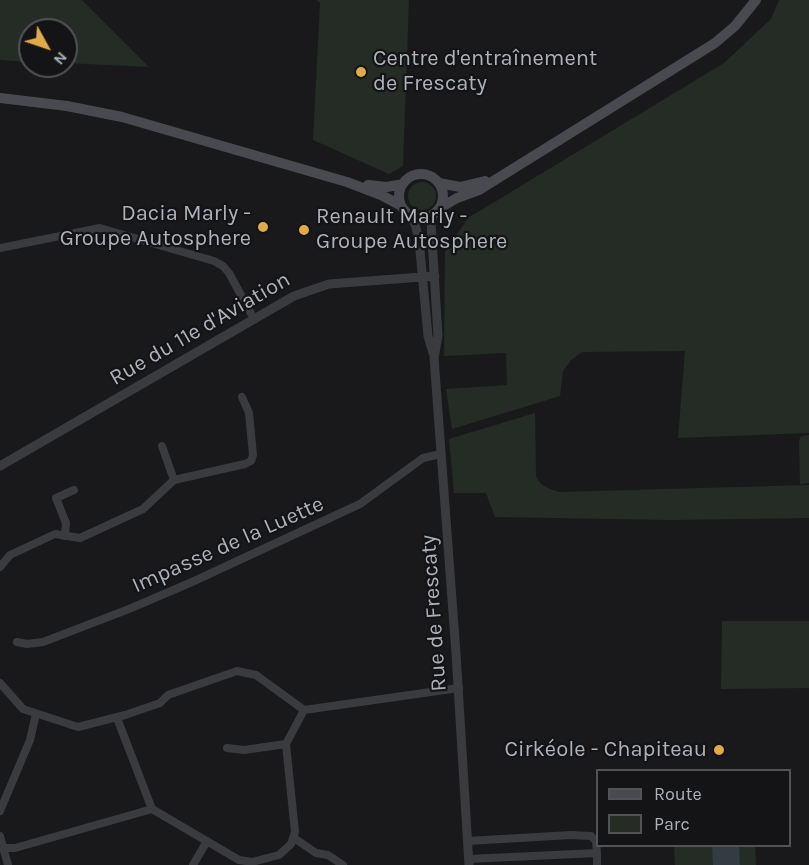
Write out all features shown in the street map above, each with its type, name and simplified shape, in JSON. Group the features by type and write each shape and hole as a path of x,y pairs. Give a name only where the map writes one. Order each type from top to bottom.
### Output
{"main road":[{"path":"0,98 67,106 122,117 347,182 400,205 410,216 422,218 457,198 479,190 715,43 735,26 756,0"},
{"path":"439,183 460,188 478,184 508,171"},
{"path":"347,182 387,187 403,184 414,175 421,174 434,178 439,183 443,195 437,211"},
{"path":"400,205 399,197 403,184"}],"street":[{"name":"Rue de Frescaty","path":"434,358 438,336 431,223 437,211"},
{"name":"Rue de Frescaty","path":"410,216 415,224 419,240 428,336 434,358 459,688 469,862"},
{"path":"0,248 100,228 214,261 223,266 254,319"},
{"name":"Rue du 11e d'Aviation","path":"0,466 294,296 328,285 435,276"},
{"path":"0,567 10,555 55,534 80,538 142,509 174,480 251,461 253,455 249,413 242,397"},
{"path":"162,446 174,480"},
{"name":"Impasse de la Luette","path":"17,642 27,644 43,642 108,618 192,582 360,504 423,458 441,454"},
{"path":"65,536 66,523 56,498 74,490"},
{"path":"0,683 23,709 78,727 117,718 160,703 168,695 237,671 256,675 304,710 459,688"},
{"path":"117,718 152,809 239,860 252,862 279,855 294,838 286,744 304,710"},
{"path":"0,811 30,740 36,714"},
{"path":"227,747 244,750 286,744"},
{"path":"2,848 15,848 152,809"},
{"path":"468,842 571,835 591,836 596,841"},
{"path":"0,836 8,865"},
{"path":"294,838 316,853 328,855 343,865"},
{"path":"193,865 207,841"},
{"path":"596,847 597,865"},
{"path":"469,862 597,853"}],"green space":[{"path":"0,0 82,0 149,67 78,64 78,18 18,18 18,61 0,60"},
{"name":"Centre d'entraînement de Frescaty","path":"317,0 409,0 403,166 389,174 313,140 320,3"},
{"path":"779,0 809,0 809,433 678,438 685,351 582,352 571,360 563,371 560,396 452,429 446,389 507,385 506,353 444,356 445,252 468,218 724,63 771,19"},
{"path":"422,182 432,186 436,196 432,206 422,210 412,206 408,196 412,186"},
{"path":"535,413 536,477 541,484 550,489 559,492 809,485 809,518 672,520 495,517 486,493 454,493 449,439"},
{"path":"809,435 809,483 800,484 799,441 801,436"},
{"path":"722,621 809,621 809,688 721,689"},
{"path":"674,847 755,847 756,865 675,865"}],"shaded area":[{"path":"712,847 739,847 740,865 713,865"}],"place":[{"name":"Centre d'entraînement de Frescaty","path":"361,72"},
{"name":"Dacia Marly - Groupe Autosphere","path":"263,227"},
{"name":"Renault Marly - Groupe Autosphere","path":"304,230"},
{"name":"Cirkéole - Chapiteau","path":"719,750"}]}
